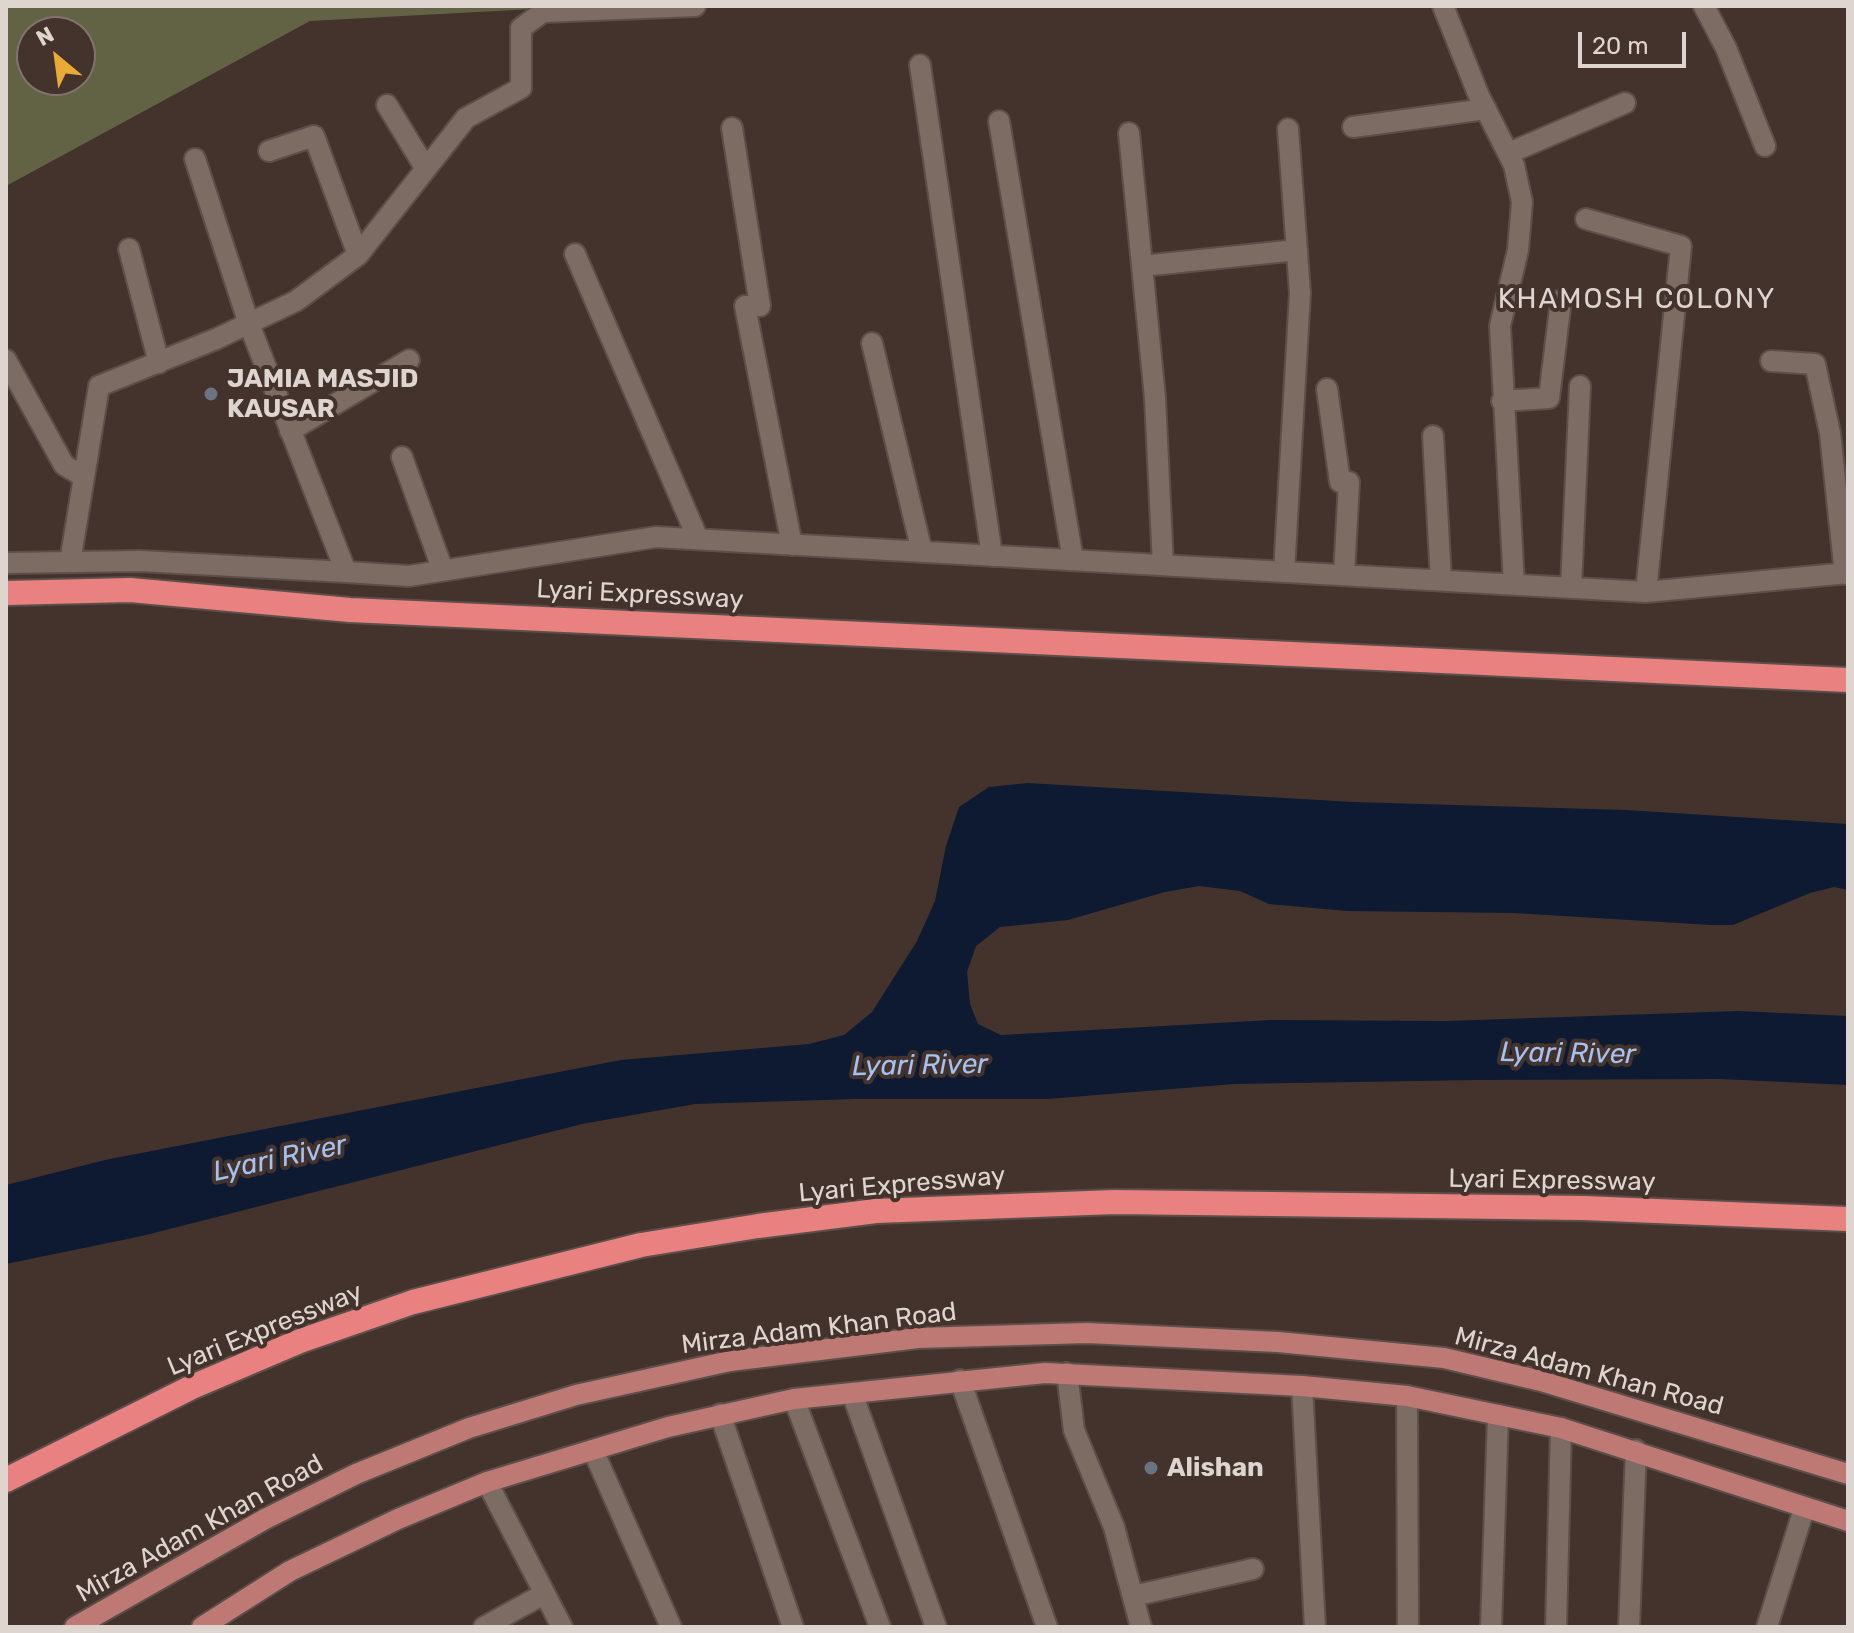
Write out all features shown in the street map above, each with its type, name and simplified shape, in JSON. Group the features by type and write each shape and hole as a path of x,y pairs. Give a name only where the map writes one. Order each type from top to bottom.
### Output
{"highway":[{"name":"Lyari Expressway","path":"6,593 130,590 350,610 1848,680"},
{"name":"Lyari Expressway","path":"6,1480 192,1387 300,1341 413,1302 641,1245 758,1226 876,1211 1115,1202 1584,1208 1848,1219"}],"main road":[{"name":"Mirza Adam Khan Road","path":"75,1627 265,1519 356,1474 469,1428 576,1395 730,1361 918,1338 1087,1333 1278,1342 1444,1358 1541,1381 1848,1474"},
{"path":"202,1627 290,1571 398,1519 487,1482 593,1450 720,1414 794,1399 960,1380 1067,1373 1302,1386 1407,1396 1561,1428 1848,1521"}],"street":[{"path":"70,562 99,386 159,363 296,301 358,255 466,118 521,88 521,28 544,9 695,6"},
{"path":"1443,6 1486,109 1509,153 1522,202 1518,250 1500,326 1514,584"},
{"path":"1704,6 1726,48 1765,146"},
{"path":"920,65 992,556"},
{"path":"1509,153 1625,103"},
{"path":"387,105 426,169"},
{"path":"1353,127 1486,109"},
{"path":"999,121 1073,560"},
{"path":"732,128 760,306 745,306 792,545"},
{"path":"1284,572 1300,293 1288,129"},
{"path":"1129,133 1155,398 1163,565"},
{"path":"269,151 314,136 358,255"},
{"path":"195,159 249,324 346,572"},
{"path":"1586,219 1681,246 1646,592"},
{"path":"129,249 159,363"},
{"path":"1142,266 1297,250"},
{"path":"575,254 698,539"},
{"path":"1502,401 1549,398 1561,300"},
{"path":"872,343 922,552"},
{"path":"6,360 64,465 84,477"},
{"path":"290,431 409,360"},
{"path":"6,563 140,561 409,576 442,568 656,537 1646,592 1846,574 1830,433 1815,364 1771,361"},
{"path":"1571,588 1580,386"},
{"path":"1327,389 1340,482 1349,482 1344,575"},
{"path":"1433,436 1441,580"},
{"path":"402,457 442,568"},
{"path":"1067,1373 1074,1430 1114,1527 1141,1627"},
{"path":"960,1380 1047,1627"},
{"path":"1302,1386 1315,1627"},
{"path":"852,1393 936,1627"},
{"path":"1407,1396 1408,1627"},
{"path":"794,1399 880,1627"},
{"path":"720,1414 793,1627"},
{"path":"1491,1627 1498,1415"},
{"path":"1556,1627 1561,1428"},
{"path":"593,1450 671,1627"},
{"path":"1629,1627 1636,1450"},
{"path":"487,1482 562,1627"},
{"path":"1767,1627 1804,1509"},
{"path":"1133,1596 1253,1569"},
{"path":"484,1627 544,1594"}],"green space":[{"path":"6,6 589,6 310,21 6,186"}],"water":[{"name":"Lyari River","path":"1027,783 1353,802 1626,810 1848,824 1848,890 1834,887 1810,893 1733,925 1711,925 1514,913 1347,911 1269,904 1240,891 1199,886 1165,892 1068,920 1000,927 976,946 967,972 970,1004 978,1024 1001,1035 1271,1020 1447,1021 1738,1011 1848,1016 1848,1085 1720,1079 1234,1084 1047,1099 855,1099 695,1104 582,1124 142,1236 6,1264 6,1185 105,1160 621,1060 809,1044 844,1035 872,1012 917,941 935,901 946,846 959,807 989,787"}],"place":[{"name":"JAMIA MASJID KAUSAR","path":"211,394"},
{"name":"Alishan","path":"1151,1468"}],"district":[{"name":"KHAMOSH COLONY","path":"1637,300"}]}
